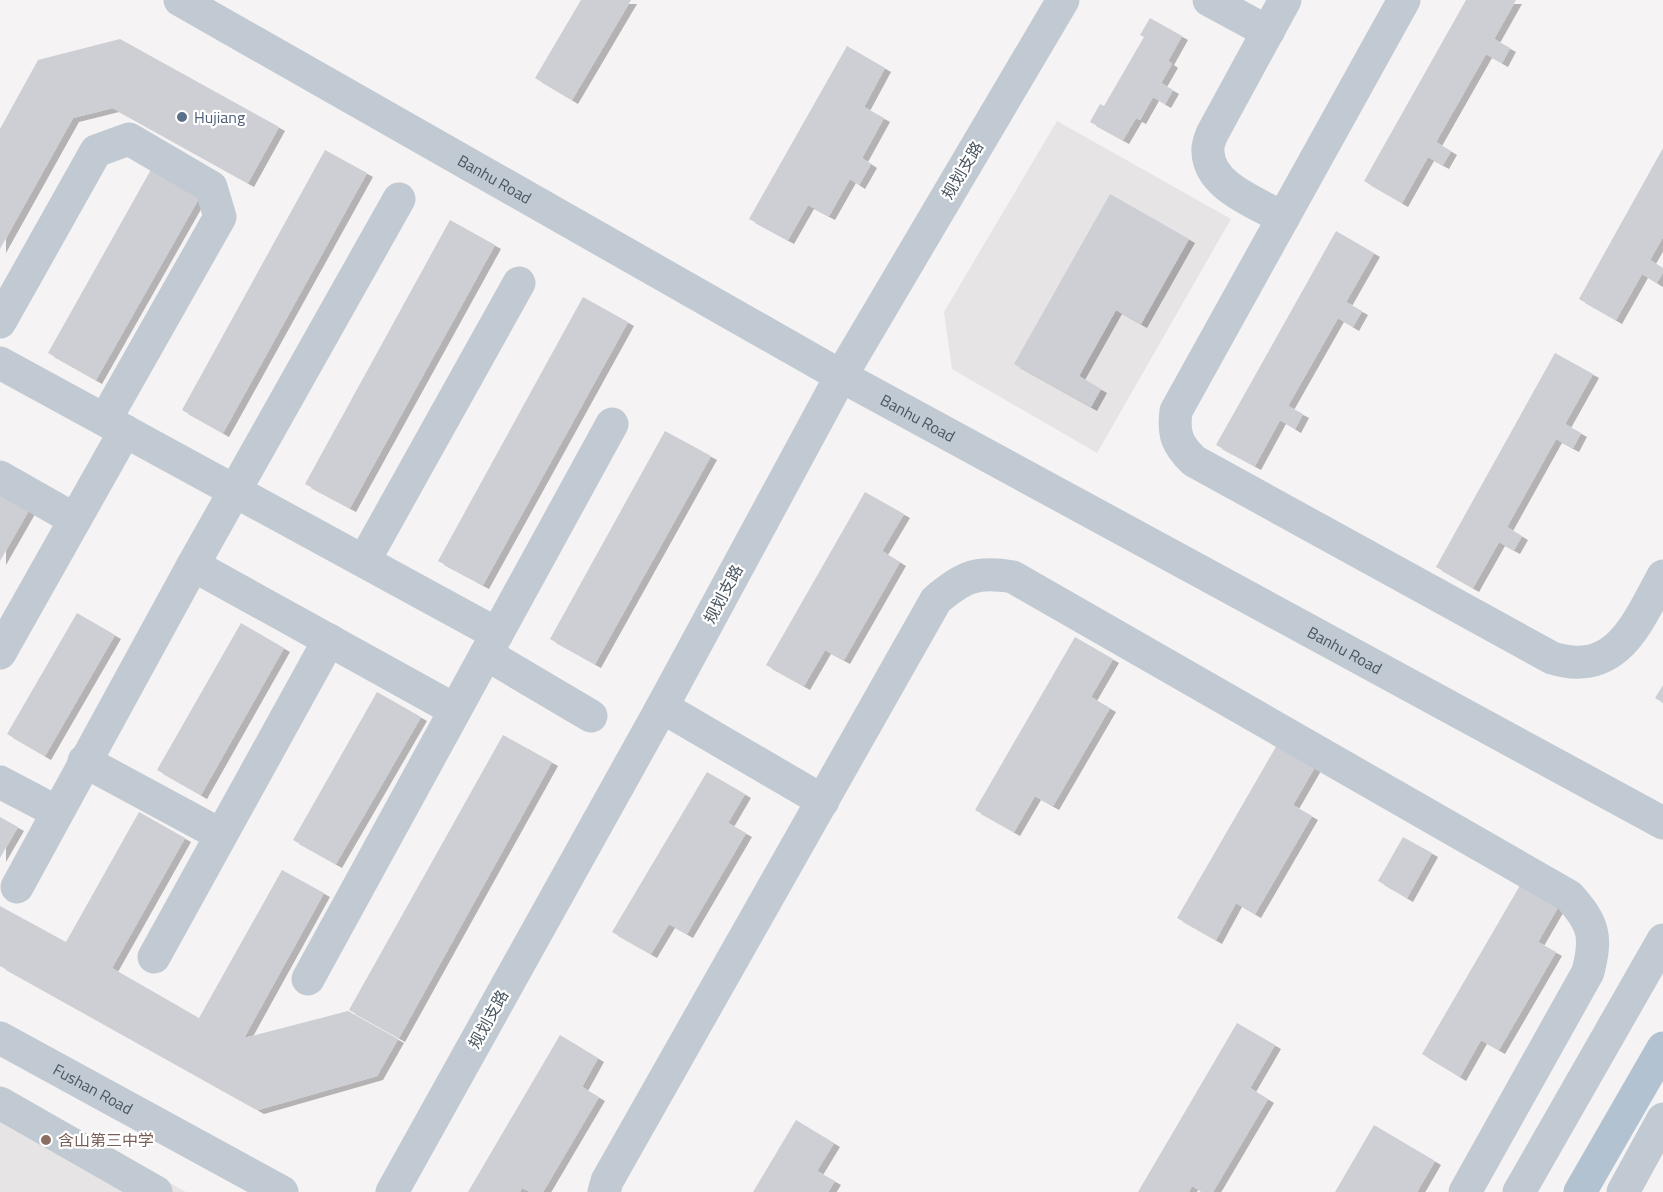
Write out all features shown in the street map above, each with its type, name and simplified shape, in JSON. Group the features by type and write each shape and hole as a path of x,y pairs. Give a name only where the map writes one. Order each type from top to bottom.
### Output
{"main road":[{"path":"1580,1192 1663,1048"}],"street":[{"name":"Banhu Road","path":"180,0 841,376 1663,823"},
{"name":"规划支路","path":"392,1192 662,707 841,376 1063,0"},
{"path":"1209,0 1268,32"},
{"path":"1283,218 1222,182 1213,170 1207,152 1212,134 1286,0"},
{"path":"1404,0 1176,411 1173,430 1180,448 1194,461 1214,472 1552,657 1573,664 1597,661 1618,647 1632,633 1663,576"},
{"path":"0,322 96,151 129,139 211,187 220,218 115,426 74,519 0,653"},
{"path":"17,887 234,490 399,199"},
{"path":"364,561 519,283"},
{"path":"0,363 364,561 492,644 591,716"},
{"path":"308,979 612,424"},
{"path":"0,477 74,519"},
{"path":"193,565 456,710"},
{"path":"604,1192 607,1181 936,600 960,580 988,573 1013,577 1569,896 1588,917 1595,944 1588,972 1465,1192"},
{"path":"154,957 329,640"},
{"path":"662,707 823,801"},
{"path":"84,761 221,836"},
{"path":"0,782 57,812"},
{"path":"1520,1192 1663,940"},
{"name":"Fushan Road","path":"0,1038 282,1192"},
{"path":"0,1103 156,1192"},
{"path":"1623,1192 1663,1119"}],"shaded area":[{"path":"1057,121 1231,219 1097,453 952,369 944,312"},
{"name":"含山第三中学","path":"0,1088 186,1192 0,1192"}],"building":[{"path":"581,0 631,0 572,100 535,78"},
{"path":"1466,0 1516,0 1494,39 1510,48 1502,63 1486,54 1436,142 1451,151 1443,165 1428,157 1402,203 1364,181"},
{"path":"1150,18 1182,36 1168,61 1172,64 1161,83 1173,90 1165,104 1153,97 1140,120 1136,118 1123,140 1090,122 1100,104 1104,106 1144,37 1140,35"},
{"path":"120,39 279,127 248,183 113,108 73,118 0,249 0,129 38,60"},
{"path":"847,46 885,68 864,107 884,118 862,158 871,164 859,185 850,179 829,216 808,205 788,240 749,219"},
{"path":"1663,148 1663,237 1650,260 1663,268 1663,272 1657,283 1642,274 1616,320 1579,299"},
{"path":"325,150 367,173 223,433 182,410"},
{"path":"153,166 202,193 96,380 48,353"},
{"path":"1110,194 1189,239 1141,324 1116,310 1079,376 1101,389 1091,407 1014,364"},
{"path":"450,220 495,245 350,508 305,484"},
{"path":"1336,231 1374,253 1346,302 1362,311 1353,327 1338,318 1288,406 1303,414 1295,429 1280,420 1255,466 1216,445"},
{"path":"583,297 628,322 483,585 438,561"},
{"path":"1555,353 1593,374 1565,424 1581,433 1573,448 1556,439 1507,527 1522,536 1514,550 1499,542 1473,588 1436,567"},
{"path":"665,431 711,456 595,664 550,639"},
{"path":"0,487 32,505 0,561"},
{"path":"865,492 904,514 882,551 900,562 844,660 825,650 804,686 766,665"},
{"path":"77,613 115,635 45,756 7,734"},
{"path":"241,623 284,648 201,795 157,770"},
{"path":"1075,637 1113,659 1091,697 1110,708 1053,806 1035,796 1014,832 975,810"},
{"path":"1663,685 1663,703 1655,698"},
{"path":"377,692 421,717 336,864 293,840"},
{"path":"503,735 552,762 399,1038 349,1010"},
{"path":"1277,745 1315,767 1293,805 1312,816 1255,914 1236,903 1216,940 1177,918"},
{"path":"707,772 745,794 728,823 746,833 687,934 669,924 651,954 612,932"},
{"path":"139,812 185,838 112,968 199,1018 282,870 324,893 244,1038 348,1011 398,1039 377,1076 258,1110 0,966 0,906 66,942"},
{"path":"0,817 18,827 0,858"},
{"path":"1403,837 1432,853 1407,898 1378,881"},
{"path":"1522,882 1560,904 1538,942 1556,952 1499,1050 1481,1040 1460,1077 1422,1054"},
{"path":"1237,1023 1275,1045 1250,1088 1268,1099 1213,1192 1202,1192 1192,1186 1189,1192 1138,1192"},
{"path":"560,1035 598,1058 582,1087 599,1097 543,1192 530,1192 522,1188 520,1192 468,1192"},
{"path":"796,1120 834,1143 817,1171 835,1181 828,1192 753,1192"},
{"path":"1374,1125 1435,1161 1417,1192 1335,1192"}],"place":[{"name":"Hujiang","path":"182,117"},
{"name":"含山第三中学","path":"46,1140"}]}
